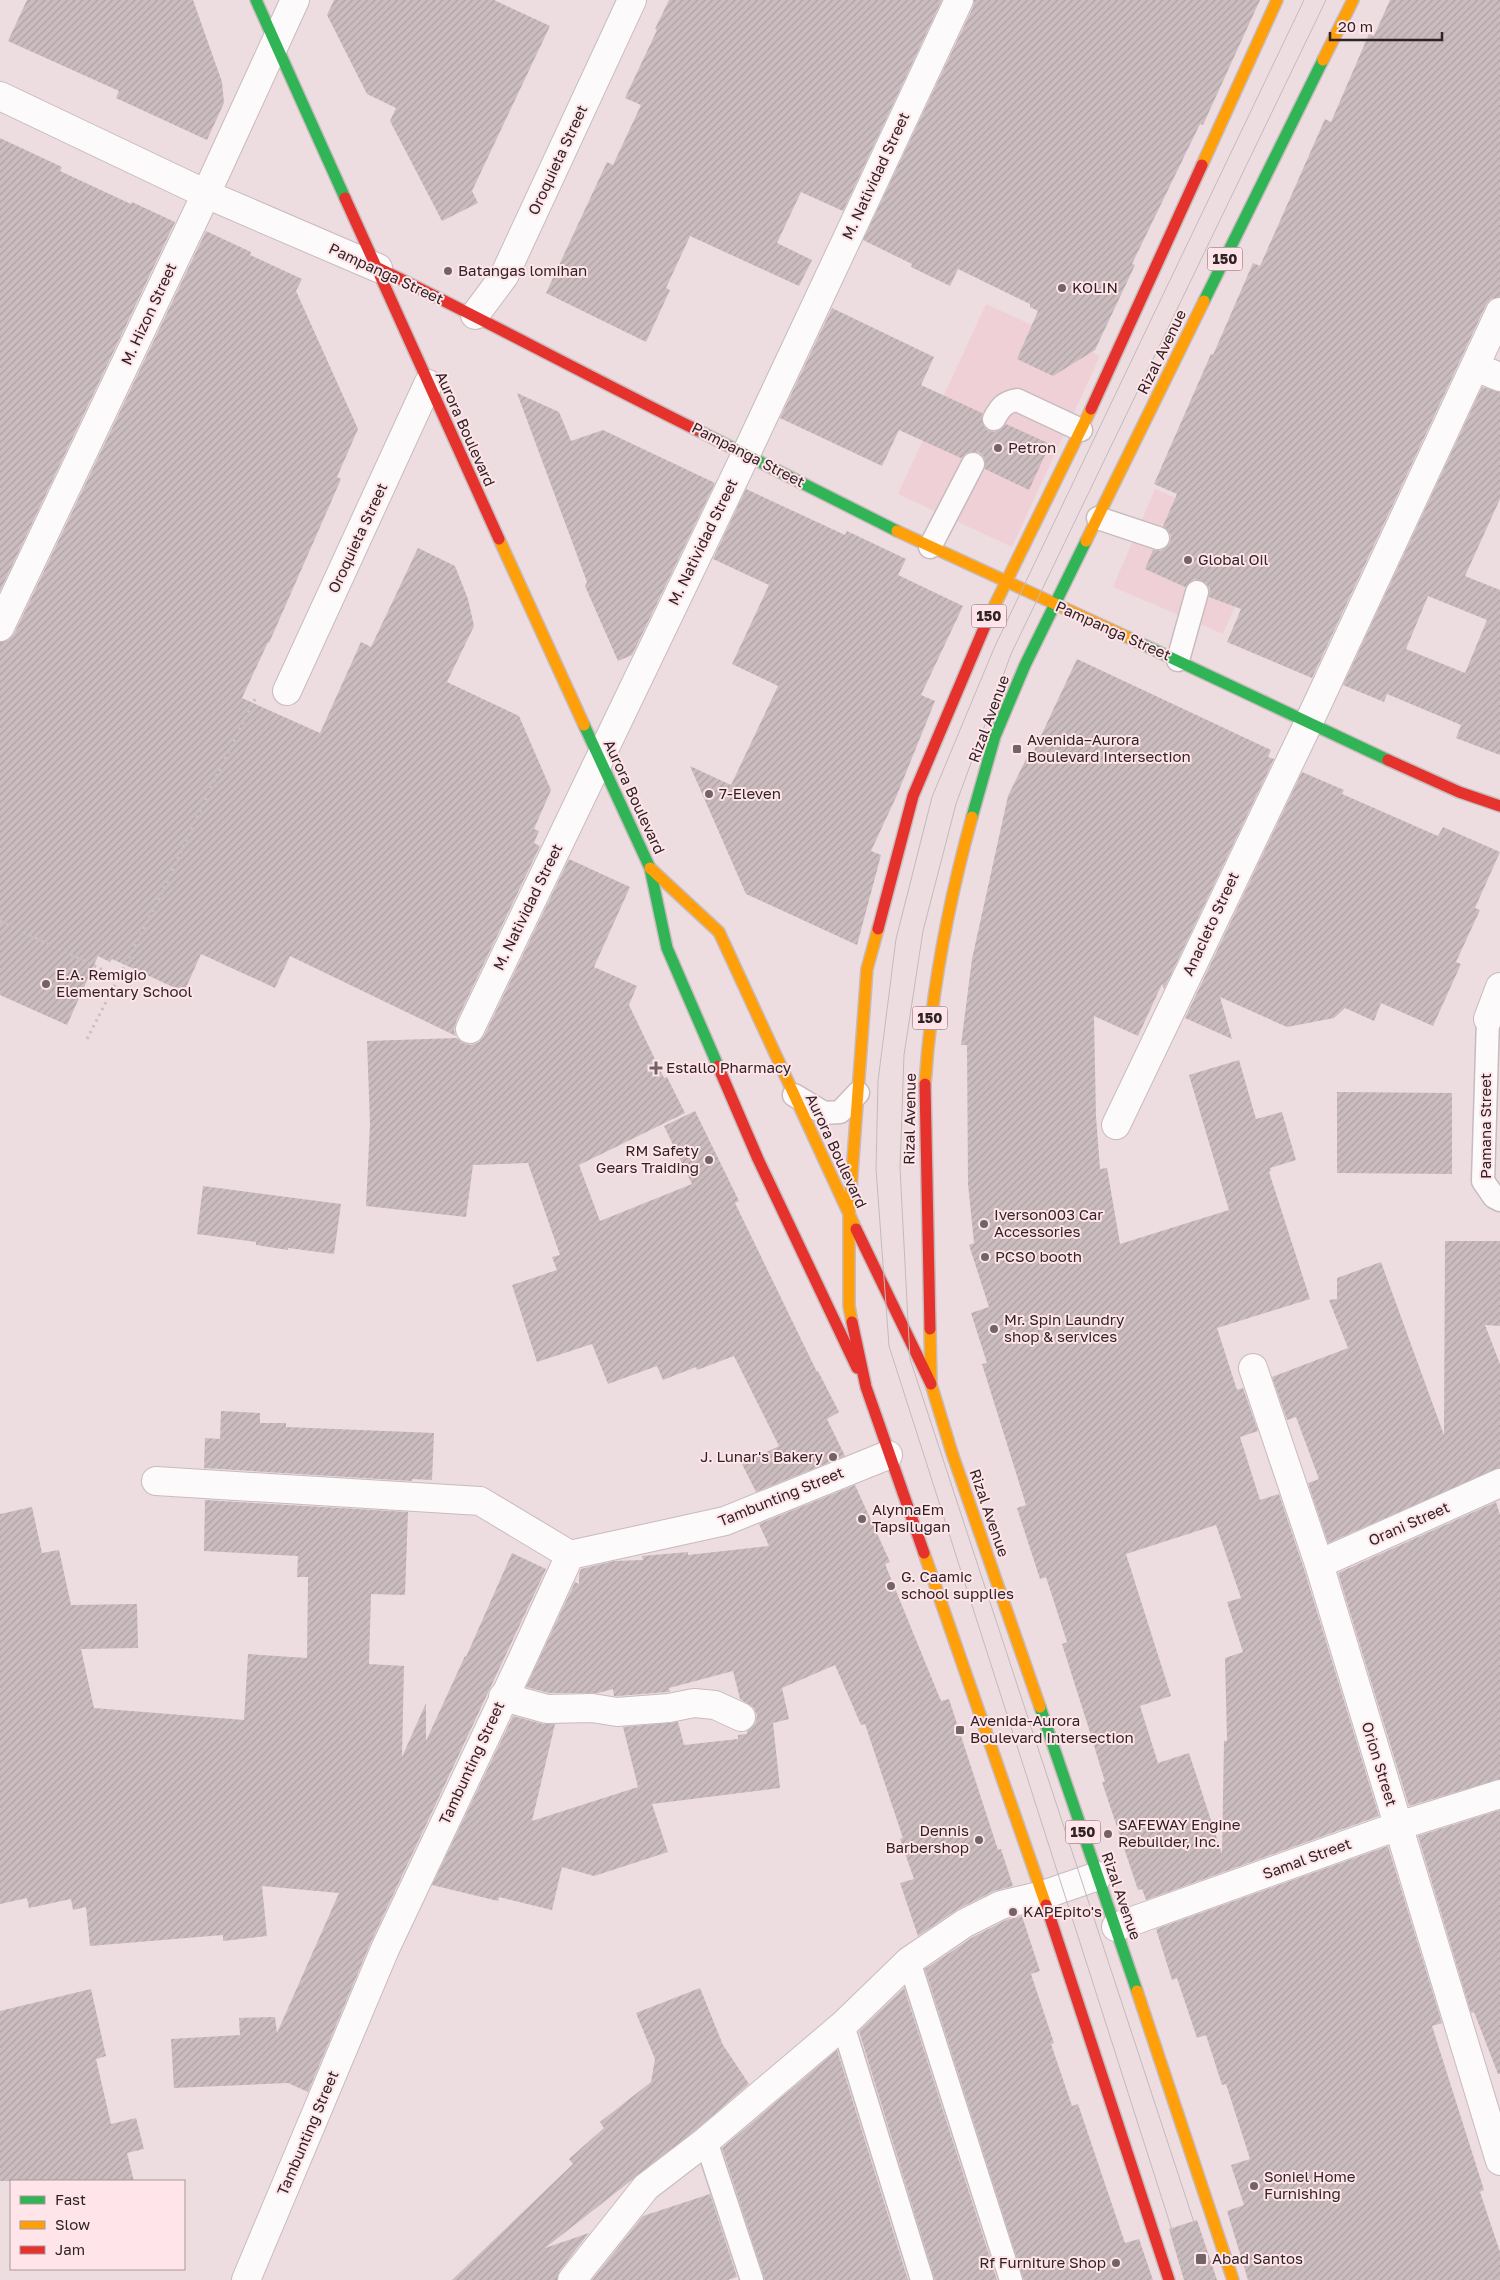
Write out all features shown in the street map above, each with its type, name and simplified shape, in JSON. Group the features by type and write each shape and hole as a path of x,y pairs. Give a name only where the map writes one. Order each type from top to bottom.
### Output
{"main road":[{"name":"Aurora Boulevard","path":"256,0 378,268 428,384 650,868 667,948 758,1160 866,1387"},
{"name":"150","path":"1169,2280 1043,1895 888,1455 866,1387 849,1306 849,1214 867,969 913,796 973,651 1005,581 1081,430 1278,0"},
{"name":"Rizal Avenue","path":"1233,2280 1116,1927 952,1453 931,1384 924,1108 929,1023 947,922 971,821 995,736 1025,666 1353,0"},
{"name":"Pampanga Street","path":"378,268 930,547 1178,660 1308,724 1459,792 1500,806"},
{"name":"Aurora Boulevard","path":"650,868 719,932 849,1214 931,1384"}],"street":[{"name":"M. Hizon Street","path":"0,627 206,194 295,0"},
{"name":"Oroquieta Street","path":"474,315 504,276 632,0"},
{"name":"M. Natividad Street","path":"470,1029 746,454 959,0"},
{"name":"Pampanga Street","path":"0,96 206,194 378,268"},
{"name":"Anacleto Street","path":"1116,1125 1308,724 1500,312"},
{"path":"1475,367 1500,377"},
{"name":"Oroquieta Street","path":"287,691 428,384"},
{"name":"Pamana Street","path":"1488,1019 1500,987"},
{"name":"Orion Street","path":"1253,1368 1319,1564 1500,2161"},
{"name":"Tambunting Street","path":"246,2280 385,1950 570,1555 725,1521 888,1455"},
{"path":"156,1481 480,1502 570,1555"},
{"name":"Orani Street","path":"1319,1564 1500,1483"},
{"path":"503,1697 547,1709 592,1708 617,1712 669,1708 694,1703 715,1706 741,1717"},
{"name":"Samal Street","path":"1116,1927 1398,1826 1500,1794"},
{"path":"574,2279 646,2187 706,2141 843,2025 909,1961 965,1923 1001,1905 1043,1895 1098,1876"}],"lane":[{"path":"994,419 1001,406 1008,401 1017,400 1081,430"},
{"path":"930,547 973,464"},
{"path":"1098,518 1158,538"},
{"path":"1178,660 1197,592"},
{"name":"Pamana Street","path":"1488,1019 1483,1181 1494,1197 1500,1200"},
{"path":"794,1095 824,1113 840,1112 858,1094"},
{"path":"909,1961 1011,2280"},
{"path":"843,2025 922,2280"},
{"path":"706,2141 752,2280"}],"path":[{"path":"87,1039 160,897 212,785 263,684 287,691"},
{"path":"0,921 135,985"}],"shaded area":[{"path":"986,304 1100,356 1012,547 898,494"},
{"path":"1155,489 1265,537 1223,634 1113,587"}],"building":[{"path":"27,0 193,0 222,82 224,103 207,140 116,98 119,91 8,41"},
{"path":"334,0 494,0 550,26 472,191 478,203 442,221 390,121 396,108 367,94 327,15"},
{"path":"669,0 942,0 843,211 801,192 777,243 812,260 799,286 690,236 666,288 670,290 646,342 546,293 607,162 613,165 641,105 625,98"},
{"path":"974,0 1260,0 1203,125 1200,124 1132,264 1135,265 1095,350 1053,376 1017,359 1038,311 1030,307 1030,304 958,269 950,286 911,267 912,264 863,240 973,7"},
{"path":"1390,0 1500,0 1500,297 1491,299 1486,305 1312,678 1227,642 1241,609 1209,597 1210,589 1206,583 1194,579 1185,587 1145,569 1153,550 1161,551 1170,543 1171,535 1163,526 1177,494 1154,484 1253,263 1260,266 1325,119 1331,122 1369,34 1374,36"},
{"path":"0,138 62,167 60,171 175,222 0,591"},
{"path":"206,231 251,252 250,255 302,279 296,291 358,429 337,477 341,479 269,643 242,698 320,733 361,642 371,647 418,548 455,566 468,599 474,626 447,682 519,716 551,790 534,829 539,831 534,843 540,846 456,1022 454,1030 456,1036 290,956 275,988 201,954 184,992 112,959 110,962 98,956 67,1025 0,995 0,642 8,640 14,634"},
{"path":"832,308 934,357 921,385 982,413 983,425 987,430 994,432 1000,430 1006,424 1050,444 1029,490 985,469 984,457 979,452 966,453 961,458 899,430 882,466 780,418"},
{"path":"1482,387 1500,392 1500,499 1465,576 1500,590 1500,755 1456,738 1461,725 1387,694 1384,702 1343,685","holes":["1428,596 1487,620 1465,673 1406,649"]},
{"path":"517,393 559,412 571,441 603,430 715,483 632,655 618,661 585,586 587,582"},
{"path":"746,489 845,535 847,531 906,559 898,575 963,606 921,695 935,701 897,795 871,851 881,855 857,945 746,894 690,766 731,785 778,686 732,664 769,585 713,559"},
{"path":"1077,659 1271,750 1268,757 1274,759 1164,989 1162,984 1138,1036 1094,1016 1096,1117 1100,1169 1107,1168 1120,1244 1229,1210 1189,1075 1239,1060 1256,1119 1282,1112 1296,1160 1270,1168 1271,1171 1269,1172 1310,1299 1217,1328 1237,1390 1243,1388 1258,1431 1240,1437 1260,1500 1279,1494 1304,1569 1379,1816 1146,1900 1142,1889 1138,1890 1102,1782 1105,1782 1062,1644 1067,1642 1046,1577 1040,1579 1017,1508 1026,1505 982,1364 987,1363 971,1313 989,1307 969,1245 974,1243 968,1184 967,1045 961,1045 972,959 1008,796 1028,755 1031,757","holes":["1216,1525 1241,1598 1227,1602 1243,1652 1225,1658 1227,1741 1224,1741 1222,1854 1189,1753 1158,1763 1140,1706 1171,1696 1126,1554"]},
{"path":"1302,772 1344,790 1342,794 1438,836 1443,827 1500,852 1475,908 1480,910 1456,962 1461,964 1433,1026 1381,1003 1374,1021 1345,1008 1334,1018 1287,1027 1220,997 1232,1039 1185,1018"},
{"path":"569,859 630,887 594,967 637,986 629,1005 664,1078 667,1077 685,1113 579,1165 600,1221 692,1184 664,1126 695,1111 739,1201 735,1203 817,1372 839,1412 827,1419 845,1456 756,1492 742,1464 779,1446 734,1356 697,1370 696,1367 663,1380 657,1366 608,1384 592,1344 537,1362 512,1285 557,1270 552,1257 560,1255 528,1163 473,1165 466,1217 366,1206 370,1124 367,1041 457,1038 463,1043 471,1045 479,1042 484,1036"},
{"path":"1337,1092 1452,1093 1452,1174 1337,1173"},
{"path":"203,1186 341,1204 334,1254 288,1248 288,1250 256,1245 256,1242 197,1234"},
{"path":"1445,1241 1500,1241 1500,1326 1485,1325 1500,1364 1500,1468 1328,1543 1308,1483 1319,1479 1296,1417 1287,1420 1272,1377 1348,1348 1329,1300 1337,1299 1337,1278 1381,1262 1444,1435"},
{"path":"221,1411 260,1413 260,1423 286,1423 286,1427 434,1433 432,1480 412,1479 412,1481 204,1468 205,1438 220,1439"},
{"path":"855,1485 890,1562 885,1564 941,1701 949,1699 998,1850 1001,1849 1013,1886 994,1891 958,1909 918,1936 900,1883 914,1879 900,1839 903,1838 865,1724 861,1725 835,1665 782,1688 789,1719 773,1723 780,1788 652,1804 668,1852 594,1876 562,1867 552,1910 499,1897 498,1901 432,1885 513,1716 543,1724 555,1724 532,1821 638,1787 623,1727 678,1722 684,1745 738,1739 738,1735 747,1734 747,1731 755,1724 757,1716 754,1708 740,1699 733,1671 669,1688 670,1692 614,1696 613,1689 598,1693 549,1693 526,1687 575,1582 579,1584 581,1569 614,1561 643,1560 642,1556 688,1552 688,1555 769,1546 759,1524"},
{"path":"205,1500 408,1512 405,1595 371,1594 369,1664 404,1666 402,1757 426,1703 426,1741 512,1553 546,1569 371,1942 308,2092 288,2083 174,2088 171,2039 240,2035 239,2018 275,2017 277,2033 339,1893 262,1886 267,1936 223,1941 223,1935 90,1946 86,1907 73,1910 71,1899 29,1908 27,1898 0,1904 0,1514 32,1507 42,1553 59,1550 71,1605 137,1604 138,1648 81,1649 94,1708 244,1720 248,1654 307,1658 308,1577 297,1577 298,1556 204,1551"},
{"path":"1496,1502 1500,1515 1500,1779 1409,1806 1338,1573"},
{"path":"1500,1810 1500,2074 1498,2074 1474,2012 1471,2013 1418,1836"},
{"path":"1388,1846 1442,2023 1432,2026 1484,2190 1480,2192 1500,2252 1500,2280 1248,2280 1227,2211 1244,2205 1231,2165 1250,2159 1226,2084 1222,2085 1206,2035 1197,2038 1177,1978 1172,1980 1156,1929"},
{"path":"1022,1916 1040,1971 1031,1974 1054,2043 1051,2044 1072,2106 1078,2104 1125,2243 1139,2239 1153,2280 1024,2280 925,1969 973,1937 1006,1920"},
{"path":"700,1988 723,2045 749,2084 697,2129 545,2248 589,2233 560,2270 557,2280 452,2280 573,2164 569,2159 604,2128 600,2122 651,2082 655,2059 636,2013"},
{"path":"904,1988 997,2280 935,2280 859,2031"},
{"path":"91,1989 106,2056 96,2059 111,2124 136,2118 144,2149 127,2153 134,2180 0,2181 0,2011"},
{"path":"837,2050 908,2280 765,2280 722,2148"},
{"path":"710,2194 737,2277 728,2280 592,2280 643,2216"},
{"path":"1197,2220 1217,2280 1184,2280 1169,2229"}],"tram line":[{"path":"1188,2280 889,1346 876,1169 878,1081 896,939 932,797 995,646 1304,0"},
{"path":"1213,2280 910,1359 900,1168 904,1055 923,931 956,804 1011,654 1326,0"}],"traffic: fast":[{"path":"256,0 345,198"},
{"path":"1204,301 1323,60"},
{"path":"697,430 897,531"},
{"path":"972,817 995,736 1025,665 1086,541"},
{"path":"1127,637 1388,760"},
{"path":"584,725 650,868 667,948 718,1066"},
{"path":"1040,1707 1137,1991"}],"traffic: slow":[{"path":"1202,165 1277,0"},
{"path":"1323,60 1353,0"},
{"path":"1086,541 1204,301"},
{"path":"987,621 1091,409"},
{"path":"897,531 1127,637"},
{"path":"499,539 584,725"},
{"path":"925,1084 936,983 955,883 972,817"},
{"path":"650,868 719,932 856,1229"},
{"path":"852,1322 849,1306 849,1214 867,969 878,929"},
{"path":"930,1329 931,1384 952,1453 1040,1707"},
{"path":"924,1553 1046,1905"},
{"path":"1137,1991 1233,2280"}],"traffic: jam":[{"path":"1091,409 1202,165"},
{"path":"345,198 499,539"},
{"path":"378,268 697,430"},
{"path":"878,929 913,796 987,621"},
{"path":"1388,760 1459,792 1500,806"},
{"path":"718,1066 758,1159 857,1368"},
{"path":"925,1084 930,1329"},
{"path":"856,1229 931,1384"},
{"path":"852,1322 866,1387 924,1553"},
{"path":"1046,1905 1169,2280"}],"place":[{"name":"Batangas lomihan","path":"448,271"},
{"name":"KOLIN","path":"1062,288"},
{"name":"Petron","path":"998,448"},
{"name":"Global Oil","path":"1188,560"},
{"name":"Avenida–Aurora Boulevard Intersection","path":"1017,749"},
{"name":"7-Eleven","path":"709,794"},
{"name":"E.A. Remigio Elementary School","path":"46,984"},
{"name":"Estallo Pharmacy","path":"656,1068"},
{"name":"RM Safety Gears Traiding","path":"709,1160"},
{"name":"Iverson003 Car Accessories","path":"984,1224"},
{"name":"PCSO booth","path":"985,1257"},
{"name":"Mr. Spin Laundry shop & services","path":"994,1329"},
{"name":"J. Lunar's Bakery","path":"833,1457"},
{"name":"AlynnaEm Tapsilugan","path":"862,1519"},
{"name":"G. Caamic school supplies","path":"891,1586"},
{"name":"Avenida-Aurora Boulevard Intersection","path":"960,1730"},
{"name":"SAFEWAY Engine Rebuilder, Inc.","path":"1108,1834"},
{"name":"Dennis Barbershop","path":"979,1840"},
{"name":"KAPEpito's","path":"1013,1912"},
{"name":"Soniel Home Furnishing","path":"1254,2186"},
{"name":"Abad Santos","path":"1201,2259"},
{"name":"Rf Furniture Shop","path":"1116,2263"}]}
